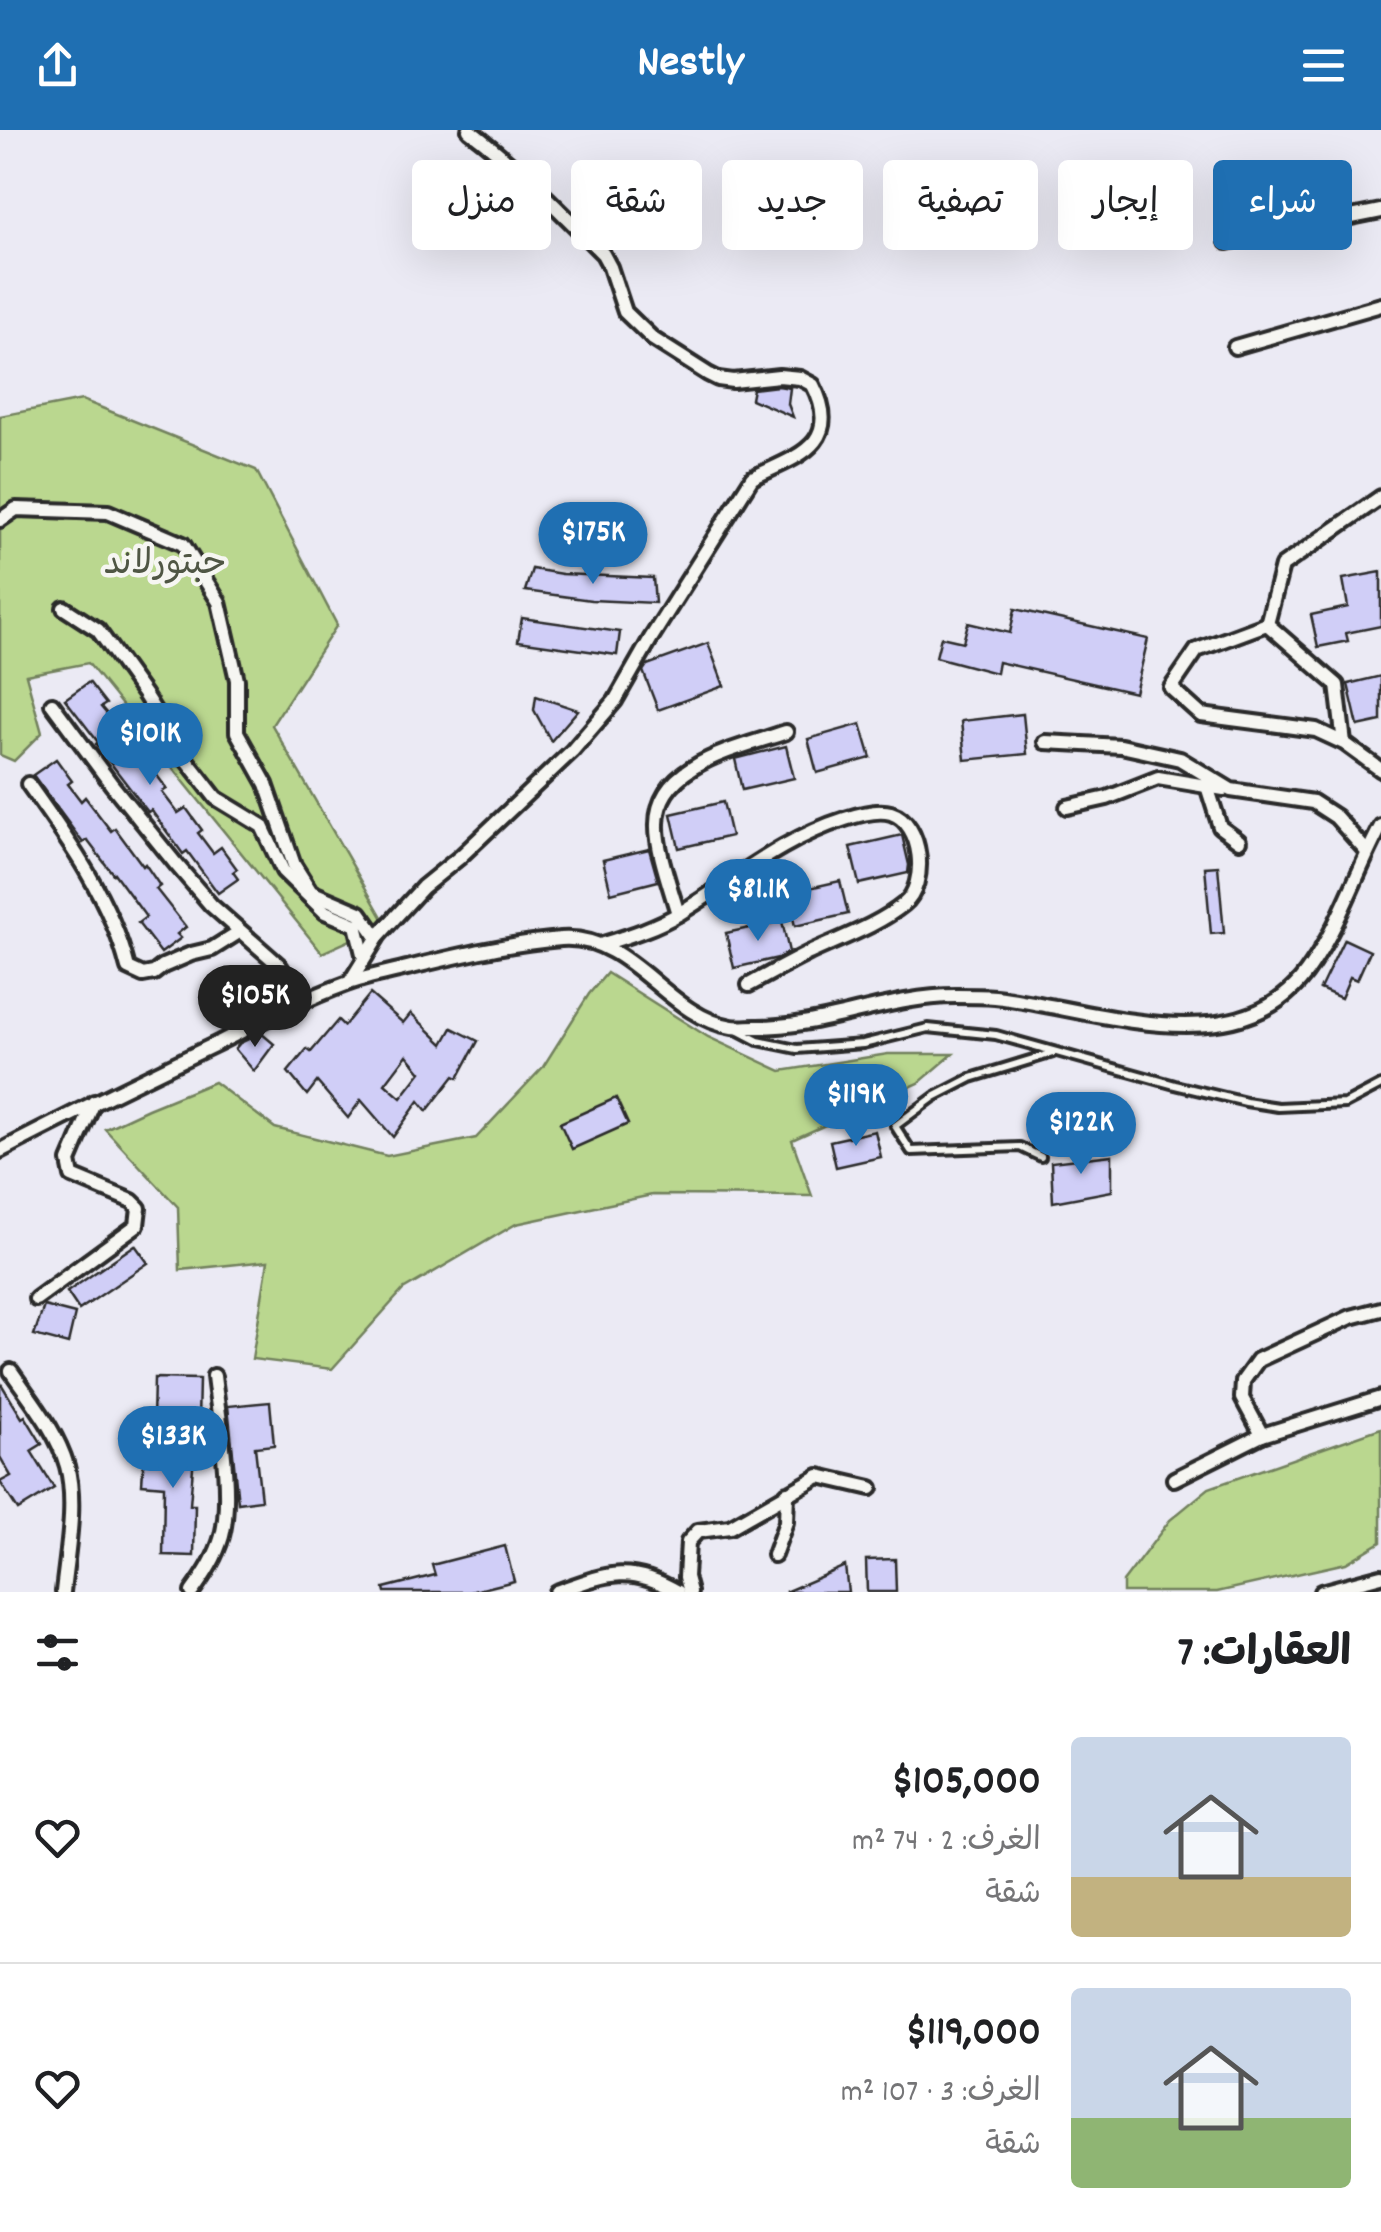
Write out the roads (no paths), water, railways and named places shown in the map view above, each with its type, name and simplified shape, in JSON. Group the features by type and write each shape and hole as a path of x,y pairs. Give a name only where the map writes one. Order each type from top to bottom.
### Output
{"street":[{"path":"350,982 377,937 423,887 572,751 615,702 752,478 800,455 814,444 820,431 822,409 813,385 800,378 779,376 718,379 636,325 624,312 603,254 535,186 468,130"},
{"path":"1352,217 1381,211"},
{"path":"1235,347 1381,304"},
{"path":"1267,624 1282,566 1381,497"},
{"path":"0,520 16,509 108,512 182,544 219,602 237,680 238,732 266,784 294,865 311,892 360,914 377,937"},
{"path":"64,608 98,630 216,798 262,826 284,871 325,912 356,926 364,958"},
{"path":"1267,624 1197,650 1171,688 1202,715 1316,730 1344,743 1381,770"},
{"path":"1267,624 1337,685 1344,743"},
{"path":"52,704 175,863 211,904 278,965 303,1002"},
{"path":"678,914 656,819 674,780 702,762 786,732"},
{"path":"1046,742 1122,746 1180,759 1232,790"},
{"path":"1066,806 1107,798 1158,778 1313,802 1336,817 1367,852"},
{"path":"28,784 102,898 115,924 128,968 142,975 154,973 191,954 212,949 240,932"},
{"path":"1207,786 1220,827 1239,841"},
{"path":"603,944 678,914 785,843 847,818 891,813 908,827 919,863 919,879 908,901 749,985"},
{"path":"0,1151 94,1102 350,982 460,955 562,939 603,944 635,964 670,995 700,1014 732,1027 780,1028 921,998 954,996 995,997 1122,1021 1184,1025 1240,1017 1285,996 1310,968 1381,826"},
{"path":"36,1299 138,1225 138,1208 132,1201 72,1176 69,1170 69,1160 94,1102"},
{"path":"1262,1435 1242,1398 1243,1380 1258,1360 1351,1318 1381,1309"},
{"path":"10,1371 49,1426 68,1468 69,1521 63,1592"},
{"path":"192,1592 215,1555 224,1518 214,1376"},
{"path":"1174,1479 1262,1435 1381,1398"},
{"path":"690,1592 686,1577 688,1542 698,1531 730,1526 819,1476 871,1488"},
{"path":"774,1554 786,1522 788,1494"},
{"path":"556,1592 618,1574 644,1575 678,1592"},
{"path":"1322,1592 1381,1576"}],"lane":[{"path":"732,1027 758,1041 797,1049 863,1044 928,1028 996,1035 1193,1090 1278,1108 1345,1104 1381,1086"},
{"path":"1042,1156 1020,1147 910,1151 895,1126 934,1097 971,1078 1057,1052"}],"park label":[{"name":"حبتورلاند","path":"165,566"}]}
